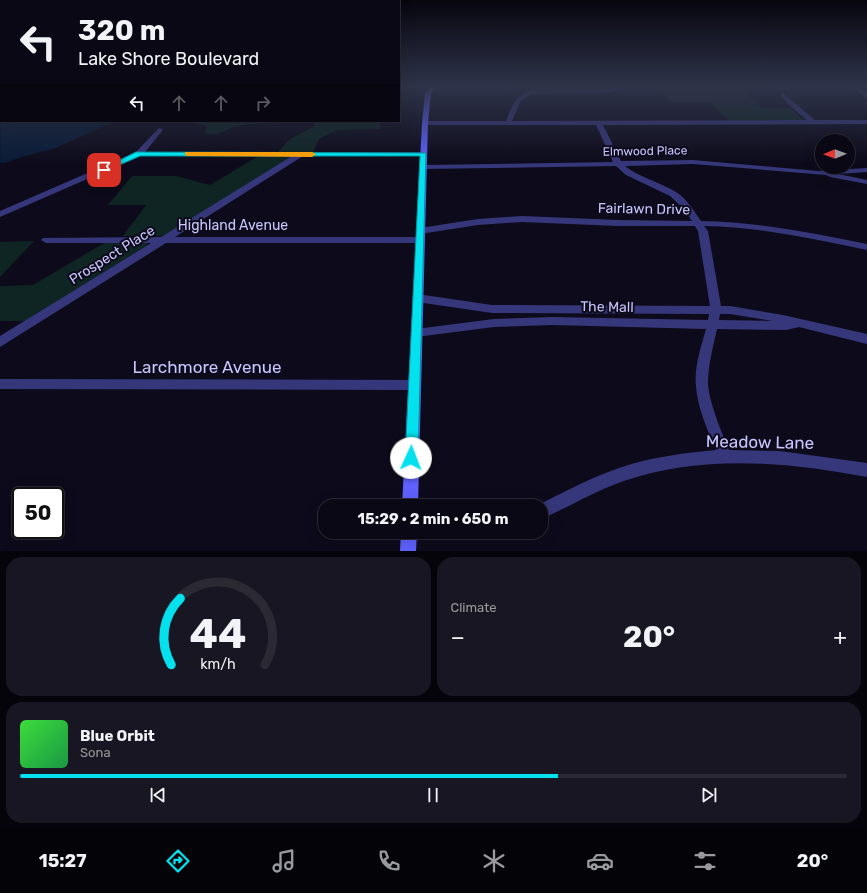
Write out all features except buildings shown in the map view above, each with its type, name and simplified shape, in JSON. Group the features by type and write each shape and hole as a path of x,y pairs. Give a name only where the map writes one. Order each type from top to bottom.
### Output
{"main road":[{"path":"410,499 419,236 426,112"},
{"path":"408,551 409,539"}],"street":[{"path":"508,123 513,112"},
{"path":"800,112 812,122"},
{"path":"425,123 867,122"},
{"path":"599,123 618,164 629,173 673,194 687,207 699,224 704,236 716,309 704,359 702,386 712,426 725,456"},
{"path":"139,154 160,130"},
{"path":"0,214 139,154 423,154"},
{"name":"Prospect Place","path":"0,342 301,154"},
{"name":"Elmwood Place","path":"423,167 693,162 815,173"},
{"name":"Elmwood Place","path":"855,171 867,170"},
{"path":"823,174 867,182"},
{"name":"Fairlawn Drive","path":"419,236 478,222 522,219 618,223 730,224 785,231 867,247"},
{"name":"Highland Avenue","path":"46,240 419,236"},
{"name":"The Mall","path":"417,298 492,309 730,310 867,338"},
{"name":"The Mall","path":"416,333 494,323 552,321 786,326 798,323"},
{"name":"Larchmore Avenue","path":"0,384 414,386"},
{"name":"Meadow Lane","path":"548,508 590,487 635,470 685,460 725,456 802,459 867,470"}],"green space":[{"path":"719,112 794,112 804,120 728,120"},
{"path":"190,122 289,122 241,125 213,134 204,133 207,126"},
{"path":"313,122 381,122 379,129 337,130 319,139 313,152 278,152 290,139 315,126"},
{"path":"257,157 291,158 161,236 123,236 146,205 108,205 132,176 176,176 210,185"},
{"path":"34,241 0,277 0,242"},
{"path":"106,242 147,242 147,245 25,321 0,321 0,286 33,285"}],"water":[{"path":"1,122 119,122 111,123 55,148 5,163 0,163"}],"slow traffic":[{"path":"187,154 312,154"}],"route":[{"path":"104,170 139,154 423,154 411,458"}]}
